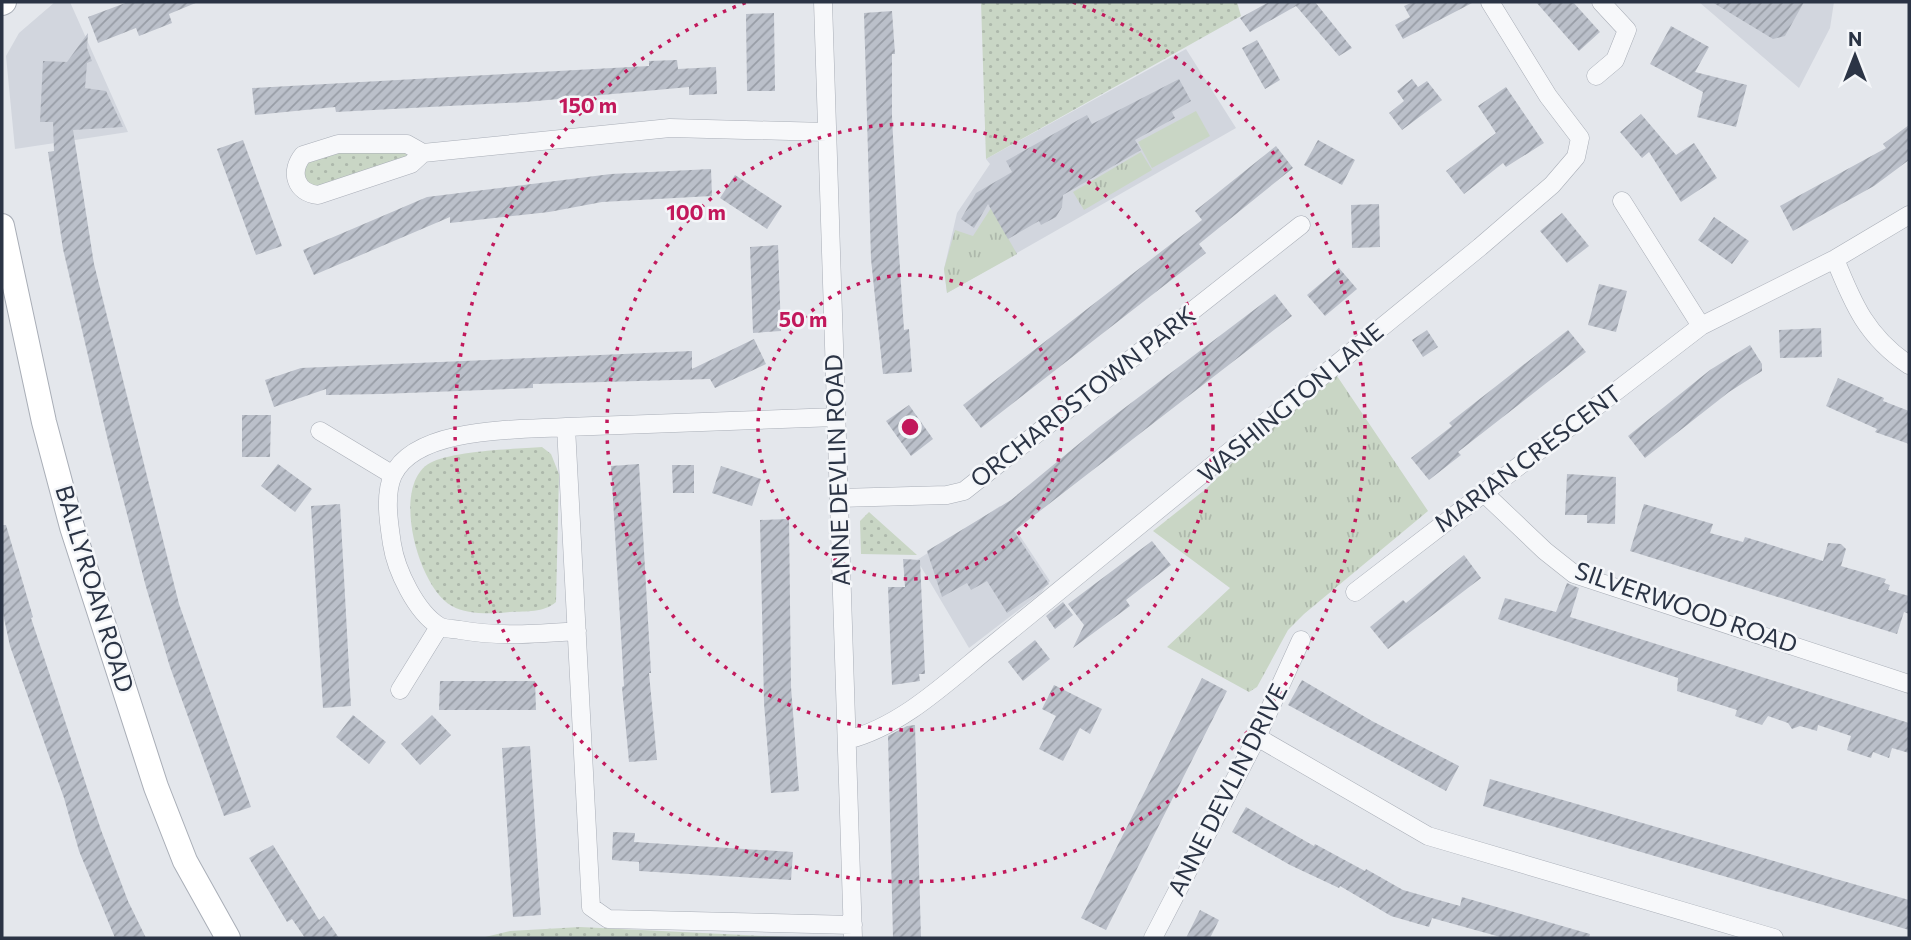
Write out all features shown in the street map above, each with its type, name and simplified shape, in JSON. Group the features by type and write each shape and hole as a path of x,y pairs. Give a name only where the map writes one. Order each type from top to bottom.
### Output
{"main road":[{"name":"BALLYROAN ROAD","path":"2,226 44,422 72,527 156,787 185,861 228,938"}],"street":[{"name":"ANNE DEVLIN ROAD","path":"823,2 853,931"},
{"name":"WASHINGTON LANE","path":"847,740 870,734 918,705 1207,473 1552,184 1576,157 1580,138 1548,96 1490,2"},
{"path":"1596,76 1615,60 1627,30 1601,2"},
{"path":"423,153 408,144 338,144 303,155 296,167 296,179 307,192 324,195 411,164 423,153 670,128 827,132"},
{"path":"1622,201 1701,326"},
{"name":"MARIAN CRESCENT","path":"1355,592 1701,326 1835,259 1909,215"},
{"name":"ORCHARDSTOWN PARK","path":"839,498 947,495 964,491 1301,225"},
{"path":"1835,259 1865,324 1885,349 1909,365"},
{"path":"577,631 494,636 439,627 410,593 395,560 388,515 393,475 417,449 445,439 481,432 836,417"},
{"path":"566,428 591,907 608,919 853,931"},
{"path":"320,431 393,475"},
{"name":"SILVERWOOD ROAD","path":"1485,494 1545,551 1574,574 1909,684"},
{"path":"400,690 439,627"},
{"name":"ANNE DEVLIN DRIVE","path":"1153,938 1257,737 1301,640"},
{"path":"1257,737 1428,836 1774,938"}],"shaded area":[{"path":"55,2 70,2 128,132 15,149 6,56 19,33"},
{"path":"1699,2 1834,2 1830,28 1799,88"},
{"path":"1186,49 1236,128 947,293 944,269 957,213 990,164 986,159"},
{"path":"1000,506 1050,581 1041,593 969,648 917,560"}],"green space":[{"path":"981,2 1237,2 1241,16 986,159"},
{"path":"1196,111 1210,136 1152,168 1138,142"},
{"path":"429,150 315,190 299,177 310,151"},
{"path":"1141,152 1152,170 1084,210 1073,192"},
{"path":"991,208 1017,254 947,293 944,269 955,230 973,236"},
{"path":"1335,373 1428,511 1288,630 1257,687 1249,692 1167,647 1230,588 1153,531 1207,488 1271,424"},
{"path":"542,447 551,454 559,474 556,602 540,610 496,613 473,612 452,606 440,596 429,579 413,536 410,513 412,492 418,475 430,463 453,456"},
{"path":"869,512 917,555 861,554 860,521"},
{"path":"580,927 807,938 481,938 510,931"}],"building":[{"path":"128,2 198,2 169,14 172,23 139,36 136,28 98,43 88,17"},
{"path":"1269,2 1315,2 1352,48 1339,56 1296,6 1250,32 1240,18"},
{"path":"1413,2 1474,2 1403,39 1395,25 1410,17 1404,6"},
{"path":"1536,2 1573,2 1600,32 1579,51"},
{"path":"1712,2 1804,2 1785,36 1773,39"},
{"path":"892,11 895,54 892,54 892,116 898,238 904,330 909,329 912,372 883,374 871,259 864,13"},
{"path":"774,13 775,91 747,91 746,14"},
{"path":"1671,26 1709,47 1695,72 1747,85 1736,127 1697,117 1703,92 1650,64"},
{"path":"88,33 87,48 92,61 87,63 85,88 106,91 123,127 73,130 94,264 179,604 251,807 224,816 170,667 146,587 63,249 48,152 54,151 53,122 40,122 43,61 67,62"},
{"path":"1257,40 1280,80 1265,89 1242,48"},
{"path":"677,60 678,69 716,67 717,94 689,95 689,87 526,102 336,112 335,107 255,115 252,88 649,66 649,61"},
{"path":"1179,79 1191,101 1172,112 1175,118 1135,140 1141,150 1063,195 1062,207 1056,217 1041,225 1039,221 1008,239 988,204 974,228 961,219 976,193 1012,172 1006,161 1087,115 1092,124"},
{"path":"1412,79 1418,87 1427,81 1442,100 1402,130 1389,113 1404,101 1397,91"},
{"path":"1506,87 1544,143 1506,167 1503,163 1464,194 1446,171 1496,133 1478,106"},
{"path":"1641,114 1676,155 1694,143 1717,178 1681,202 1649,152 1642,158 1620,132"},
{"path":"1909,125 1909,160 1874,186 1793,231 1780,206 1886,148 1883,144"},
{"path":"243,140 282,246 256,255 217,149"},
{"path":"1318,140 1355,160 1342,185 1304,165"},
{"path":"1276,146 1293,168 1199,244 1206,253 981,428 963,405 1202,220 1195,211"},
{"path":"711,169 712,196 602,202 549,212 450,223 450,217 314,275 303,250 427,197 611,174"},
{"path":"735,175 782,206 767,229 720,198"},
{"path":"1379,204 1380,247 1352,248 1351,205"},
{"path":"1562,213 1589,246 1567,263 1540,231"},
{"path":"1714,217 1749,241 1732,264 1698,240"},
{"path":"778,245 781,331 753,333 750,247"},
{"path":"1339,268 1357,289 1325,316 1307,295"},
{"path":"1599,284 1627,291 1616,332 1588,325"},
{"path":"1275,294 1292,316 1014,531 1049,584 1007,613 987,581 971,590 967,583 942,597 927,551 1011,500 1098,428"},
{"path":"1821,328 1822,357 1780,358 1779,330"},
{"path":"1427,330 1438,347 1423,357 1412,340"},
{"path":"1568,330 1586,352 1458,452 1461,455 1429,480 1411,458 1452,426 1449,423"},
{"path":"754,339 766,364 715,388 710,379 533,384 533,388 381,394 326,395 326,389 274,407 265,380 301,368 692,351 692,369"},
{"path":"1750,345 1762,364 1762,371 1729,392 1645,458 1628,436 1710,370"},
{"path":"1838,378 1909,411 1909,444 1875,432 1877,429 1826,406"},
{"path":"909,405 933,439 911,456 886,421"},
{"path":"242,415 271,415 270,457 242,457"},
{"path":"278,464 312,489 295,512 261,486"},
{"path":"639,464 649,673 657,760 629,762 622,687 611,466"},
{"path":"672,465 694,465 694,493 673,493"},
{"path":"721,466 761,479 752,506 712,493"},
{"path":"1567,474 1616,477 1615,524 1587,523 1587,515 1565,515"},
{"path":"340,504 351,706 323,708 311,506"},
{"path":"1644,504 1713,524 1710,533 1743,542 1745,537 1823,561 1828,543 1841,544 1846,549 1841,566 1886,579 1884,583 1890,585 1888,590 1909,596 1909,614 1904,612 1897,634 1630,551"},
{"path":"789,519 791,687 799,791 771,793 764,703 760,520"},
{"path":"2,525 6,525 33,617 31,618 101,830 128,901 146,938 115,938 79,851 64,798 10,646 2,609"},
{"path":"1152,541 1171,565 1126,600 1130,606 1073,648 1084,625 1068,604"},
{"path":"1464,555 1481,578 1388,649 1370,627 1403,600 1406,603"},
{"path":"903,559 920,560 925,674 919,674 920,681 892,685 888,587 905,587"},
{"path":"1567,583 1579,588 1570,617 1909,723 1909,753 1892,748 1889,758 1873,752 1871,758 1847,750 1851,736 1818,725 1817,731 1800,726 1792,729 1788,723 1768,716 1762,725 1735,716 1737,710 1677,691 1678,678 1498,619 1505,598 1556,612"},
{"path":"1063,602 1073,615 1055,629 1046,616"},
{"path":"1035,640 1050,659 1023,681 1008,662"},
{"path":"1202,678 1227,691 1106,930 1081,918"},
{"path":"1302,680 1372,721 1459,766 1446,791 1288,705"},
{"path":"440,681 535,681 536,710 439,710"},
{"path":"1054,685 1102,709 1090,734 1080,728 1063,761 1039,749 1056,716 1042,709"},
{"path":"353,715 386,742 369,764 336,737"},
{"path":"432,715 451,735 420,765 401,744"},
{"path":"915,725 921,938 893,938 888,736"},
{"path":"530,746 541,915 513,917 502,748"},
{"path":"1490,779 1909,900 1909,930 1483,806"},
{"path":"1246,807 1314,846 1315,844 1365,871 1366,869 1403,890 1460,906 1462,897 1590,934 1589,938 1504,938 1432,918 1429,927 1391,916 1340,886 1339,888 1290,865 1232,832"},
{"path":"613,832 635,833 634,842 793,852 791,880 639,871 639,862 612,860"},
{"path":"273,845 319,920 324,916 339,938 305,938 292,919 287,922 249,858"},
{"path":"1200,910 1219,920 1210,938 1186,938"}]}
